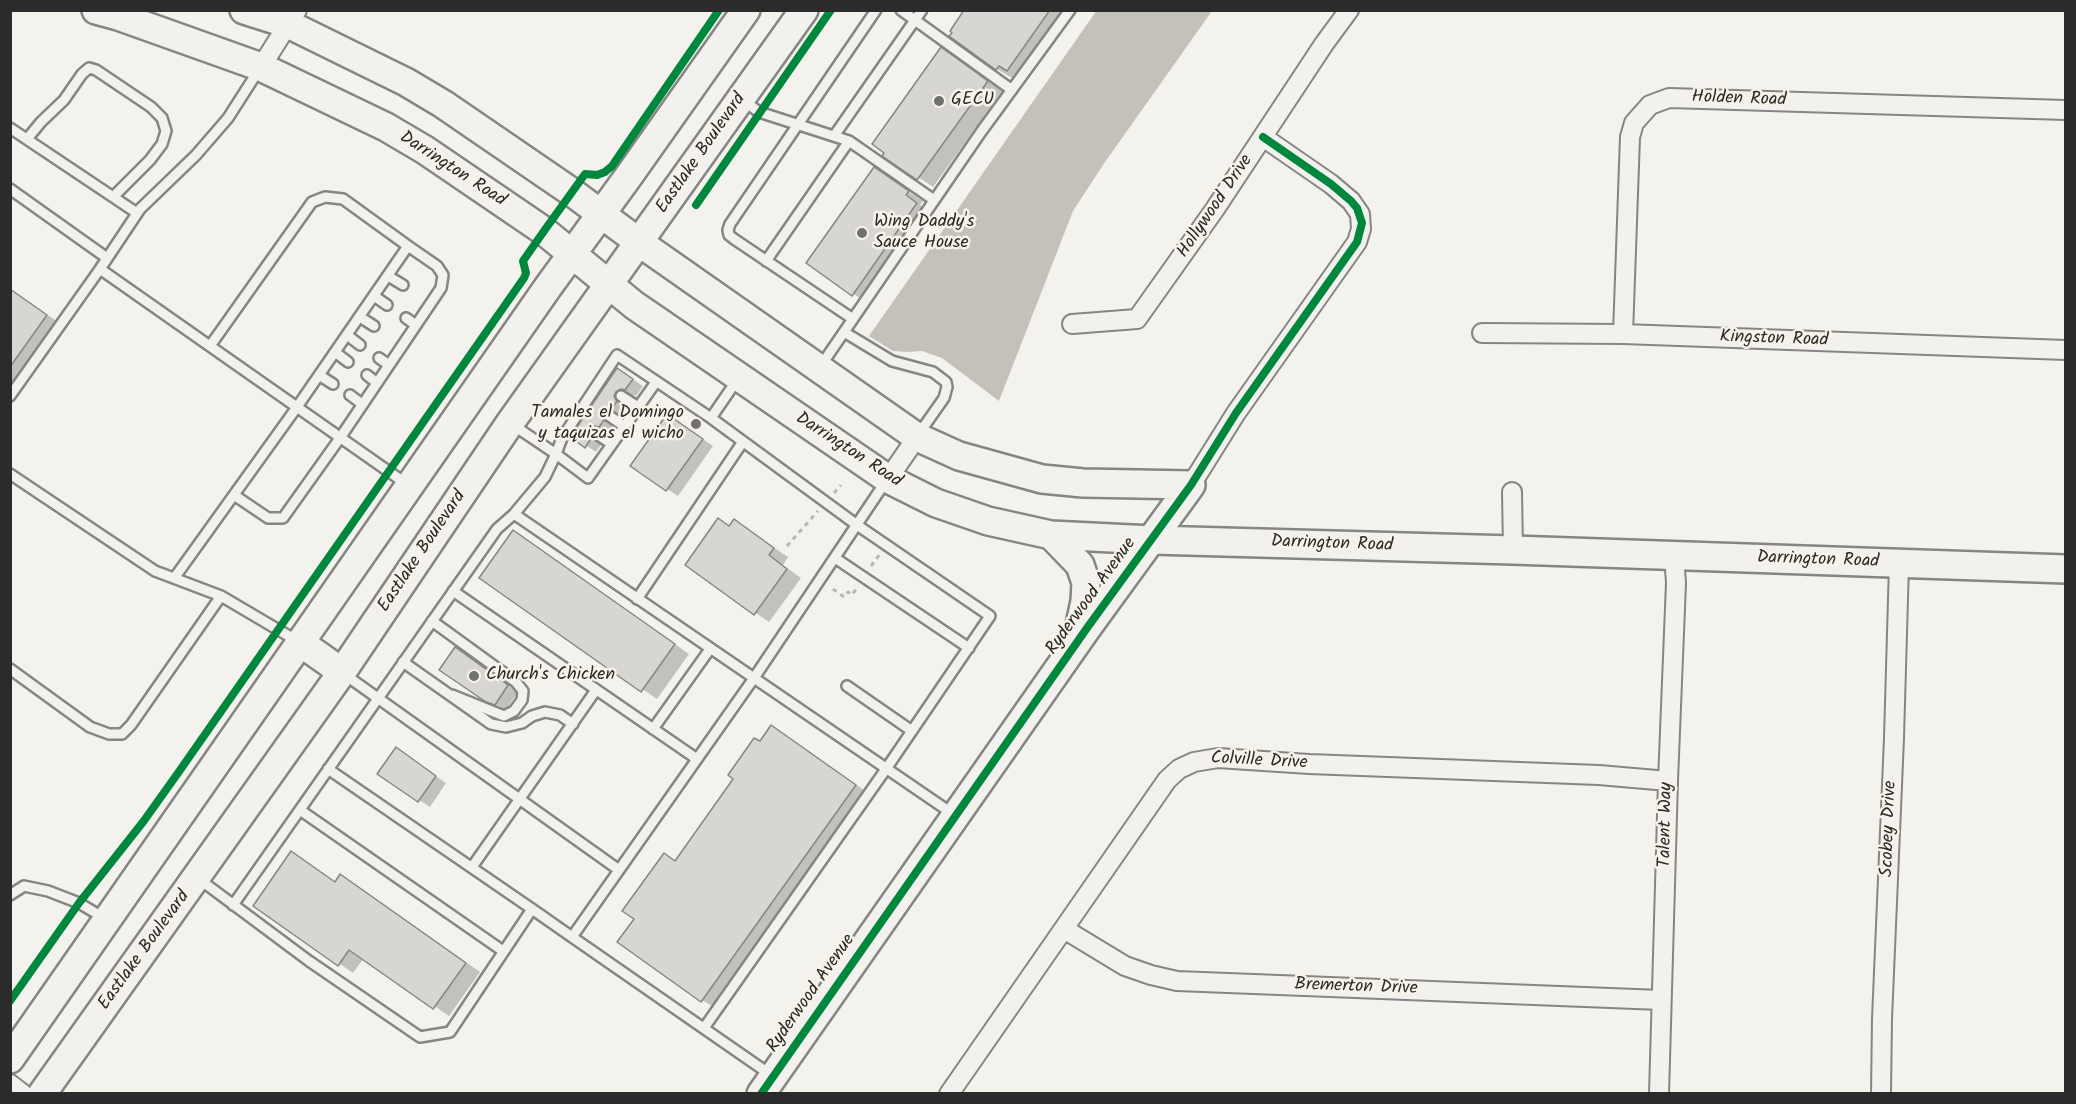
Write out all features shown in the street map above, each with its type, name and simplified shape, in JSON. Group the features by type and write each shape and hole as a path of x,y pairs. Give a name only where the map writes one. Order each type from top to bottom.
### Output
{"main road":[{"name":"Darrington Road","path":"96,10 261,67 386,127 425,150 544,231 609,285 739,378 888,479 936,503 988,521 1051,535 1152,540 2066,569"},
{"path":"244,10 292,17 443,104 573,193 640,243 917,437 959,456 1042,479 1083,483 1191,484"},
{"path":"10,1059 572,254 746,10"},
{"name":"Eastlake Boulevard","path":"42,1094 342,672 510,423 804,10"},
{"name":"Ryderwood Avenue","path":"767,1085 955,815 1191,484"},
{"path":"1051,535 1080,565 1086,583 1085,601 1076,644"},
{"path":"301,643 342,672"}],"street":[{"name":"Hollywood Drive","path":"1072,324 1137,319 1215,210 1324,44 1349,10"},
{"path":"261,67 292,17"},
{"name":"Holden Road","path":"1623,334 1630,137 1634,123 1650,105 1669,98 2066,110"},
{"name":"Ryderwood Avenue","path":"1191,484 1243,403 1357,242 1361,229 1360,214 1352,201 1263,137"},
{"name":"Kingston Road","path":"1482,333 1623,334 2066,350"},
{"path":"888,479 917,437"},
{"path":"1512,492 1513,550"},
{"name":"Talent Way","path":"1659,1094 1676,583 1674,556"},
{"name":"Scobey Drive","path":"1881,1094 1899,564"},
{"name":"Colville Drive","path":"949,1094 1167,780 1179,769 1205,759 1599,775 1668,781"},
{"name":"Bremerton Drive","path":"1064,929 1125,966 1177,981 1661,1000"},
{"path":"10,1084 23,1094"}],"lane":[{"path":"853,319 734,239 729,235 728,230 797,124 876,10"},
{"path":"901,10 1012,90"},
{"path":"834,136 922,10"},
{"path":"819,369 934,200 1070,10"},
{"path":"10,396 137,213 196,155 228,118 261,67"},
{"path":"27,139 64,100 81,74 89,68 96,70 151,107 162,118 166,131 162,144 150,160 113,196"},
{"path":"741,99 759,112 849,141 934,200"},
{"path":"10,128 137,213"},
{"path":"766,261 849,141"},
{"path":"10,189 107,258"},
{"path":"210,346 312,202 325,197 343,199 437,266 442,275 441,288 426,301 416,326 283,518 268,518 234,495"},
{"path":"175,578 297,408 408,246"},
{"path":"100,269 410,486"},
{"path":"388,276 403,285"},
{"path":"374,296 387,305"},
{"path":"360,317 374,326"},
{"path":"406,318 416,326"},
{"path":"844,332 892,361 933,372 946,382 944,398 917,437"},
{"path":"347,335 360,345"},
{"path":"392,340 402,347"},
{"path":"335,352 348,362"},
{"path":"233,905 497,529 514,514 545,477 562,438 589,402 617,355 711,418 856,525 990,616 886,769 704,1028"},
{"path":"378,358 389,365"},
{"path":"320,375 333,384"},
{"path":"367,375 377,383"},
{"path":"711,418 739,378"},
{"path":"510,423 588,478 656,382"},
{"path":"350,395 363,404"},
{"path":"621,396 638,407"},
{"path":"608,415 624,426"},
{"path":"595,433 612,444"},
{"path":"638,599 742,443"},
{"path":"10,474 155,571 221,596 301,643"},
{"path":"572,937 754,678 888,479"},
{"path":"514,514 955,815"},
{"path":"834,558 969,648"},
{"path":"453,591 697,759"},
{"path":"10,669 90,727 108,734 122,734 131,725 221,596"},
{"path":"432,621 516,682 522,691 522,700 514,711 504,716 452,695"},
{"path":"653,729 711,649"},
{"path":"403,662 491,724 506,727 522,723 532,716 545,712 560,715 573,724"},
{"path":"342,672 619,870"},
{"path":"847,686 912,731"},
{"path":"472,867 596,690"},
{"path":"328,769 704,1028 767,1085"},
{"path":"300,810 503,951"},
{"path":"197,878 309,961 420,1037 450,1032 532,909"},
{"path":"10,895 24,886 48,891 80,903 106,920"}],"path":[{"path":"787,546 841,484"}],"shaded area":[{"path":"1097,10 1212,11 1073,211 999,401 942,358 922,351 893,351 869,336"}],"building":[{"path":"964,10 1050,10 1007,71 999,66 996,70 949,36"},
{"name":"GECU","path":"941,47 988,81 917,180 882,156 884,153 872,144"},
{"name":"Wing Daddy's Sauce House","path":"874,167 909,191 906,195 917,203 852,296 806,263"},
{"path":"10,289 47,315 10,367"},
{"path":"617,368 633,379 625,390 621,389 616,392 614,396 617,401 612,409 608,408 603,411 601,415 604,420 599,427 595,426 590,429 588,433 591,438 585,448 570,437"},
{"path":"667,414 703,439 666,491 630,466"},
{"path":"718,518 729,526 734,519 774,548 769,555 787,569 754,615 685,565"},
{"path":"513,530 675,644 641,692 479,578"},
{"name":"Church's Chicken","path":"455,647 508,685 495,705 486,702 439,670"},
{"path":"771,725 856,785 701,1002 617,942 634,919 622,911 664,853 675,861 733,779 728,775 754,738 760,741"},
{"path":"396,747 436,776 418,802 377,774"},
{"path":"291,851 335,882 340,874 466,963 433,1009 349,950 338,966 253,906"}],"cycle path":[{"path":"10,1001 79,903 143,822 178,773 524,278 526,273 523,261 544,231 585,174 597,175 612,166 719,10"},
{"path":"696,205 831,10"},
{"path":"761,1094 1087,628 1191,485 1236,413 1357,242 1362,223 1357,208 1351,201 1331,184 1263,137"}],"place":[{"name":"GECU","path":"939,101"},
{"name":"Wing Daddy's Sauce House","path":"862,233"},
{"name":"Tamales el Domingo y taquizas el wicho","path":"696,424"},
{"name":"Church's Chicken","path":"474,676"}]}
